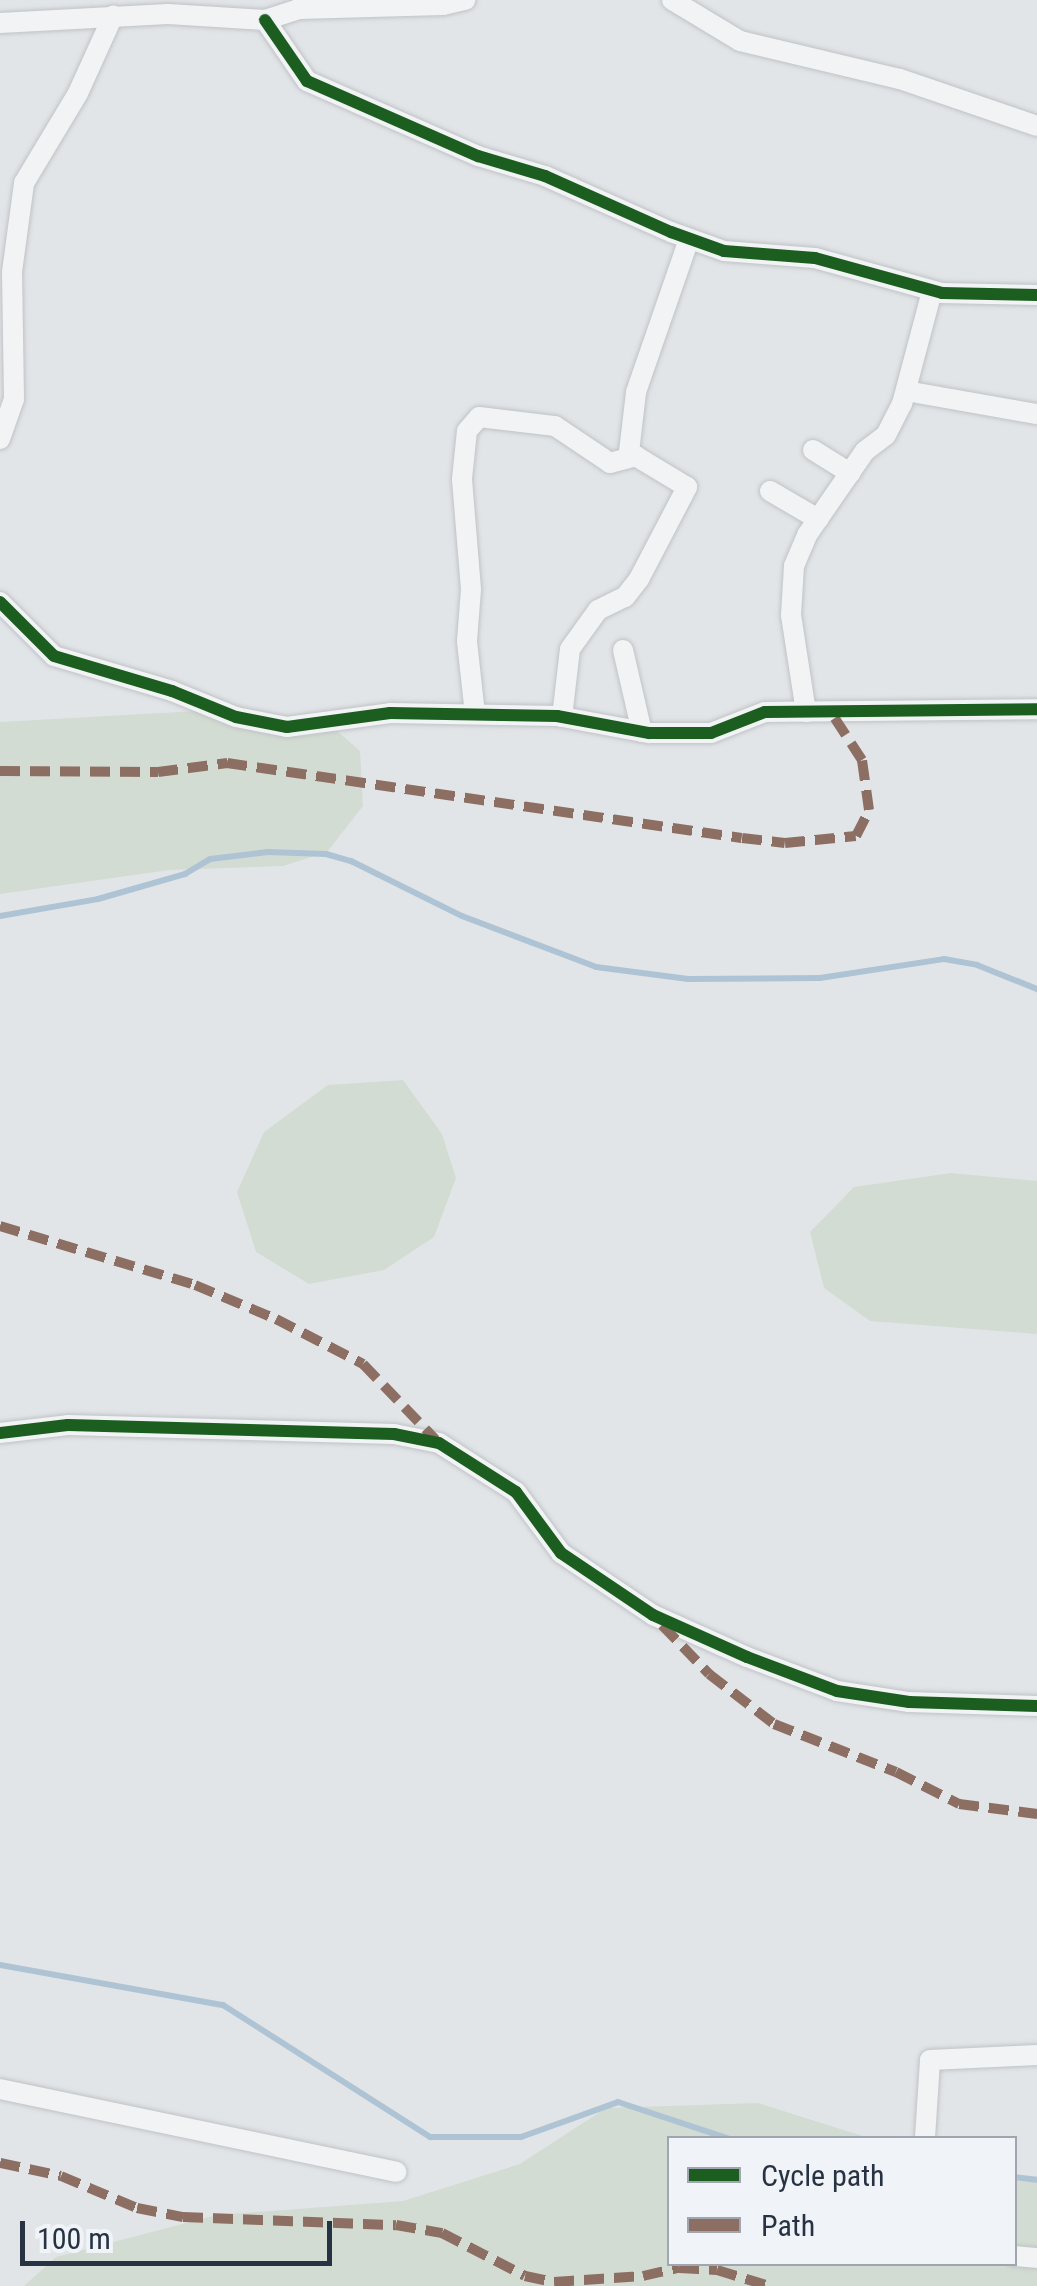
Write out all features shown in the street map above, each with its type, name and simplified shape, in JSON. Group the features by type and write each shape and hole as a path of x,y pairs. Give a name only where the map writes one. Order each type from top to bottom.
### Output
{"street":[{"path":"0,22 113,16 265,20 298,10 444,5 465,0"},
{"path":"672,0 740,41 900,79 1037,126"},
{"path":"0,439 14,400 7,264 24,183 78,93 113,16"},
{"path":"265,20 307,80 478,156 545,176 689,239 724,251 814,258 932,290 1037,296"},
{"path":"562,717 570,650 598,610 625,597 639,579 687,487 629,452 636,392 689,239"},
{"path":"806,712 791,615 794,566 818,519 865,451 886,435 906,390 932,290"},
{"path":"906,390 1037,414"},
{"path":"474,714 467,641 471,590 462,478 467,431 479,418 554,426 610,463 636,456"},
{"path":"814,450 850,473"},
{"path":"770,491 818,519"},
{"path":"0,602 54,656 172,692 236,717 287,727 390,713 474,714 562,717 642,732 711,733 765,712 1037,709"},
{"path":"623,650 642,732"},
{"path":"0,1433 68,1426 394,1434 439,1444 516,1492 561,1554 652,1616 837,1691 909,1702 1037,1706"},
{"path":"925,2136 930,2060 1037,2055"},
{"path":"0,2088 396,2172"}],"shaded area":[{"path":"215,710 328,723 360,751 363,806 327,852 283,866 169,870 0,894 0,722"},
{"path":"403,1080 442,1134 456,1178 434,1237 384,1270 309,1284 256,1252 237,1192 264,1132 328,1085"},
{"path":"951,1173 1037,1181 1037,1334 870,1321 824,1288 810,1232 854,1187"},
{"path":"758,2103 863,2136 667,2136 667,2266 1017,2266 1017,2177 1037,2181 1037,2286 24,2286 56,2257 217,2215 403,2201 520,2164 606,2108"}],"waterway":[{"path":"0,916 98,899 185,874 210,859 268,852 326,854 351,861 462,916 596,967 688,979 820,978 944,959 977,965 1037,989"},
{"path":"0,1965 223,2005 430,2137 521,2137 618,2102 721,2136"},
{"path":"1017,2177 1037,2180"}],"marked path":[{"path":"0,771 158,772 227,763 785,843 856,836 869,810 862,760 830,711"},
{"path":"0,1226 195,1285 276,1319 363,1364 436,1440"},
{"path":"662,1625 709,1674 774,1724 896,1772 959,1804 1037,1814"},
{"path":"0,2163 61,2176 137,2208 183,2217 396,2225 442,2233 525,2276 554,2282 643,2276 679,2268 717,2270 769,2286"}],"cycle path":[{"path":"265,20 307,81 478,156 545,176 724,251 815,258 942,293 1037,295"},
{"path":"0,602 54,656 172,691 236,717 287,727 390,713 557,716 649,733 711,733 765,712 1037,709"},
{"path":"0,1433 68,1425 394,1434 439,1443 516,1492 561,1553 653,1615 747,1657 837,1691 909,1702 1037,1706"}]}
